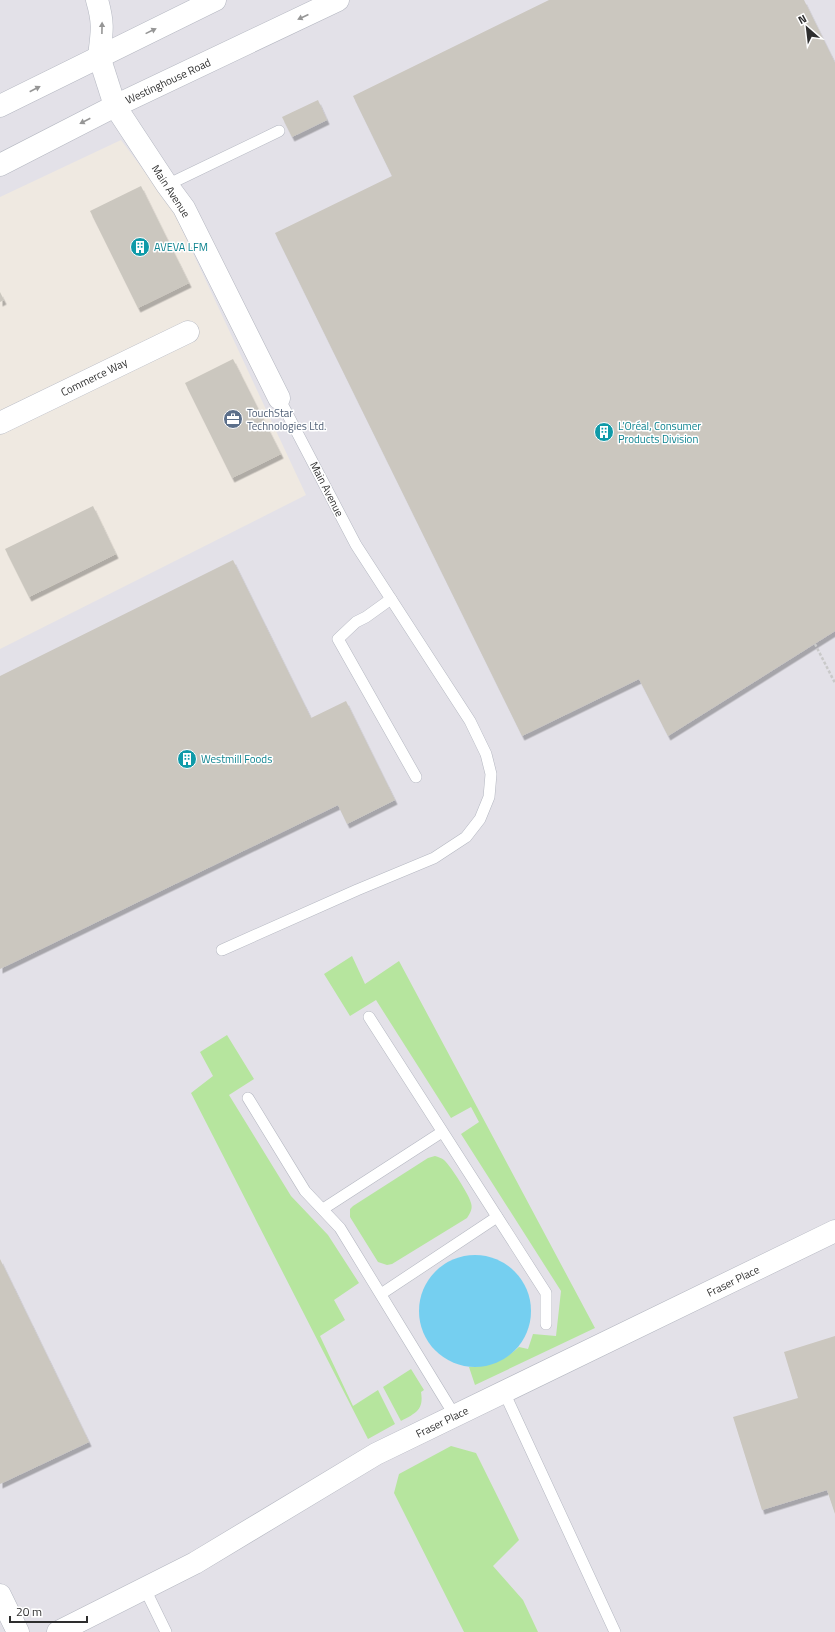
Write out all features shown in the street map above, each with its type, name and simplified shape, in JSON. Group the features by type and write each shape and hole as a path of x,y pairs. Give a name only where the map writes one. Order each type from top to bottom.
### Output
{"street":[{"path":"97,0 102,15 103,29 99,56"},
{"path":"0,106 215,0"},
{"name":"Westinghouse Road","path":"0,165 116,106 338,0"},
{"name":"Main Avenue","path":"99,56 116,106 167,185 184,208 280,398"},
{"name":"Commerce Way","path":"0,423 188,332"},
{"name":"Fraser Place","path":"58,1632 195,1563 376,1454 835,1231"},
{"path":"0,1595 18,1632"}],"lane":[{"path":"167,185 279,131"},
{"name":"Main Avenue","path":"222,950 357,890 434,858 466,837 480,819 489,797 491,774 486,754 470,721 356,545 280,398"},
{"path":"391,600 356,622 338,638 416,777"},
{"path":"369,1017 546,1293 546,1324"},
{"path":"248,1098 305,1191 340,1228 455,1416"},
{"path":"323,1210 442,1132"},
{"path":"381,1294 497,1217"},
{"path":"504,1392 615,1632"},
{"path":"145,1589 166,1632"}],"path":[{"path":"814,644 835,683"}],"shaded area":[{"path":"0,0 835,0 835,1632 0,1632 0,649 306,495 172,208 121,140 0,197"}],"green space":[{"path":"352,956 365,984 399,961 595,1328 475,1385 469,1367 482,1366 496,1362 508,1356 519,1347 528,1349 533,1334 556,1336 561,1291 461,1134 479,1122 471,1107 451,1118 376,1000 350,1016 324,974"},
{"path":"227,1035 254,1079 229,1095 291,1196 328,1235 359,1283 334,1300 345,1320 320,1336 353,1406 378,1390 395,1424 368,1439 191,1093 213,1076 200,1052"},
{"path":"435,1156 447,1163 470,1199 472,1205 467,1218 392,1264 387,1265 378,1262 350,1217 350,1209 428,1158"},
{"path":"411,1369 424,1390 421,1392 422,1398 418,1410 411,1416 401,1421 383,1387"},
{"path":"451,1446 476,1453 519,1540 493,1566 523,1600 538,1632 464,1632 394,1493 399,1474"}],"water":[{"path":"475,1255 497,1259 515,1271 527,1289 531,1311 527,1333 515,1351 497,1363 475,1367 453,1363 435,1351 423,1333 419,1311 423,1289 435,1271 453,1259"}],"building":[{"name":"L’Oréal, Consumer Products Division","path":"549,0 804,0 835,63 835,631 668,736 639,679 522,736 275,233 392,176 353,96"},
{"path":"318,100 327,120 292,137 282,117"},
{"name":"AVEVA LFM","path":"141,186 189,283 138,308 90,211"},
{"path":"0,292 4,300 0,302"},
{"name":"TouchStar Technologies Ltd.","path":"233,359 281,454 232,478 185,383"},
{"path":"93,506 116,554 29,597 5,549"},
{"name":"Westmill Foods","path":"233,560 311,718 346,701 395,800 347,824 338,805 0,969 0,676"},
{"path":"0,1259 89,1442 0,1484"},
{"path":"835,1336 835,1514 827,1490 762,1510 733,1417 798,1398 784,1352"}],"place":[{"name":"AVEVA LFM","path":"140,247"},
{"name":"TouchStar Technologies Ltd.","path":"233,419"},
{"name":"L’Oréal, Consumer Products Division","path":"604,432"},
{"name":"Westmill Foods","path":"187,759"}]}
